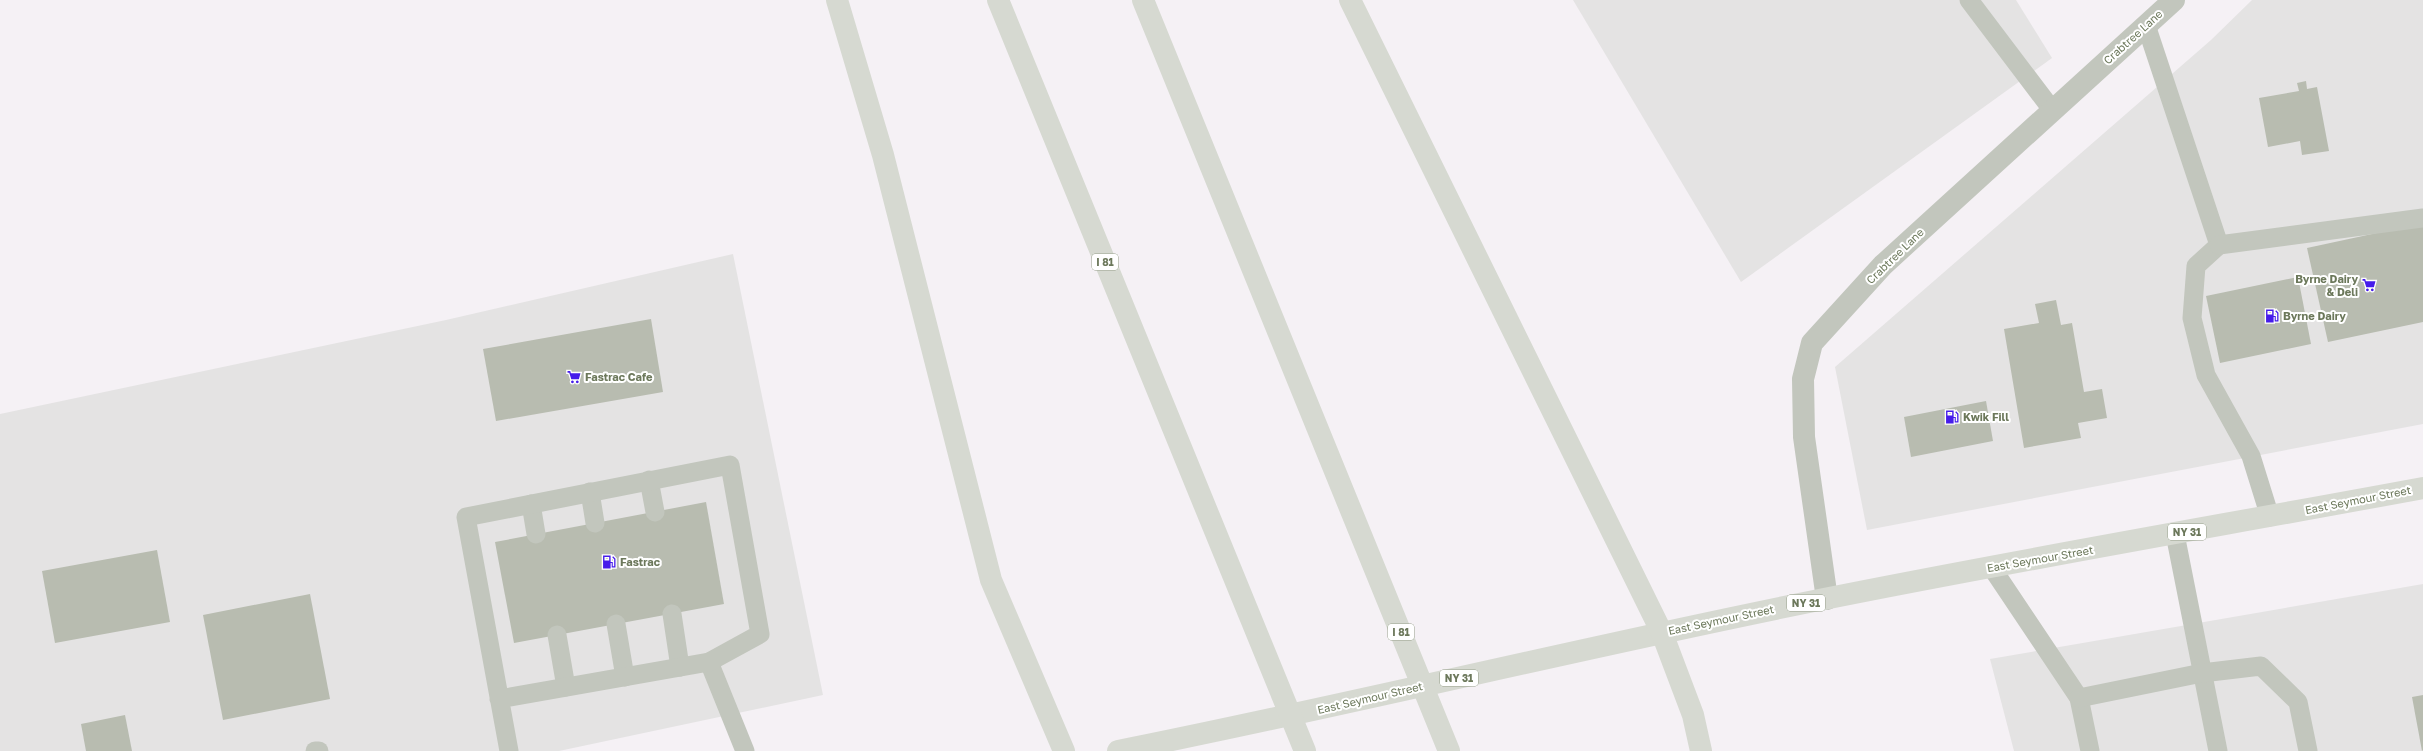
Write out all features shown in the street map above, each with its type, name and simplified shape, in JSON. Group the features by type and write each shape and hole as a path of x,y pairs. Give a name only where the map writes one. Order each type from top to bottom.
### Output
{"highway":[{"path":"837,0 883,155 991,580 1064,751"},
{"name":"I 81","path":"998,0 1305,751"},
{"name":"I 81","path":"1143,0 1449,751"},
{"path":"1350,0 1662,633 1693,715 1701,751"},
{"name":"East Seymour Street","path":"1118,751 1256,724 1662,633 1827,599 2423,488"}],"street":[{"name":"Crabtree Lane","path":"1827,599 1804,437 1802,379 1812,343 1883,265 2174,0"}],"lane":[{"path":"1969,0 2053,111"},
{"path":"2146,25 2219,245"},
{"path":"2270,517 2251,456 2206,375 2192,318 2196,266 2219,245 2423,218"},
{"path":"499,699 709,662 760,634 730,465 466,516 499,699 509,751"},
{"path":"649,480 655,512"},
{"path":"590,492 595,523"},
{"path":"531,504 536,534"},
{"path":"2175,534 2218,751"},
{"path":"1992,568 2079,698 2090,751"},
{"path":"672,614 680,667"},
{"path":"616,624 625,677"},
{"path":"557,635 566,687"},
{"path":"709,662 745,751"},
{"path":"2079,698 2202,673 2261,666 2298,702 2308,751"}],"shaded area":[{"path":"1573,0 2016,0 2052,58 1741,282"},
{"path":"2252,0 2423,0 2423,424 1867,530 1835,367 2211,40"},
{"path":"733,254 823,695 559,751 0,751 0,414 446,320"},
{"path":"2423,584 2423,751 2014,751 1990,659"}],"building":[{"path":"2306,81 2307,89 2317,87 2329,151 2302,155 2300,141 2268,147 2259,98 2299,91 2297,83"},
{"name":"Byrne Dairy & Deli","path":"2423,223 2423,322 2328,342 2307,248"},
{"path":"2298,277 2311,344 2220,363 2206,296"},
{"path":"2056,300 2061,325 2072,323 2084,392 2102,389 2107,418 2078,423 2081,438 2024,448 2004,329 2039,323 2035,304"},
{"path":"651,319 663,392 496,421 483,349"},
{"path":"1986,401 1993,441 1911,457 1904,417"},
{"path":"706,502 724,604 514,643 495,542"},
{"path":"157,550 170,622 55,643 42,571"},
{"path":"310,594 330,699 223,720 203,615"},
{"path":"2423,695 2423,750 2422,751 2412,697"},
{"path":"125,715 132,751 86,751 81,724"}],"place":[{"name":"Byrne Dairy & Deli","path":"2369,285"},
{"name":"Byrne Dairy","path":"2272,316"},
{"name":"Fastrac Cafe","path":"574,377"},
{"name":"Kwik Fill","path":"1952,417"},
{"name":"Fastrac","path":"609,562"}]}
